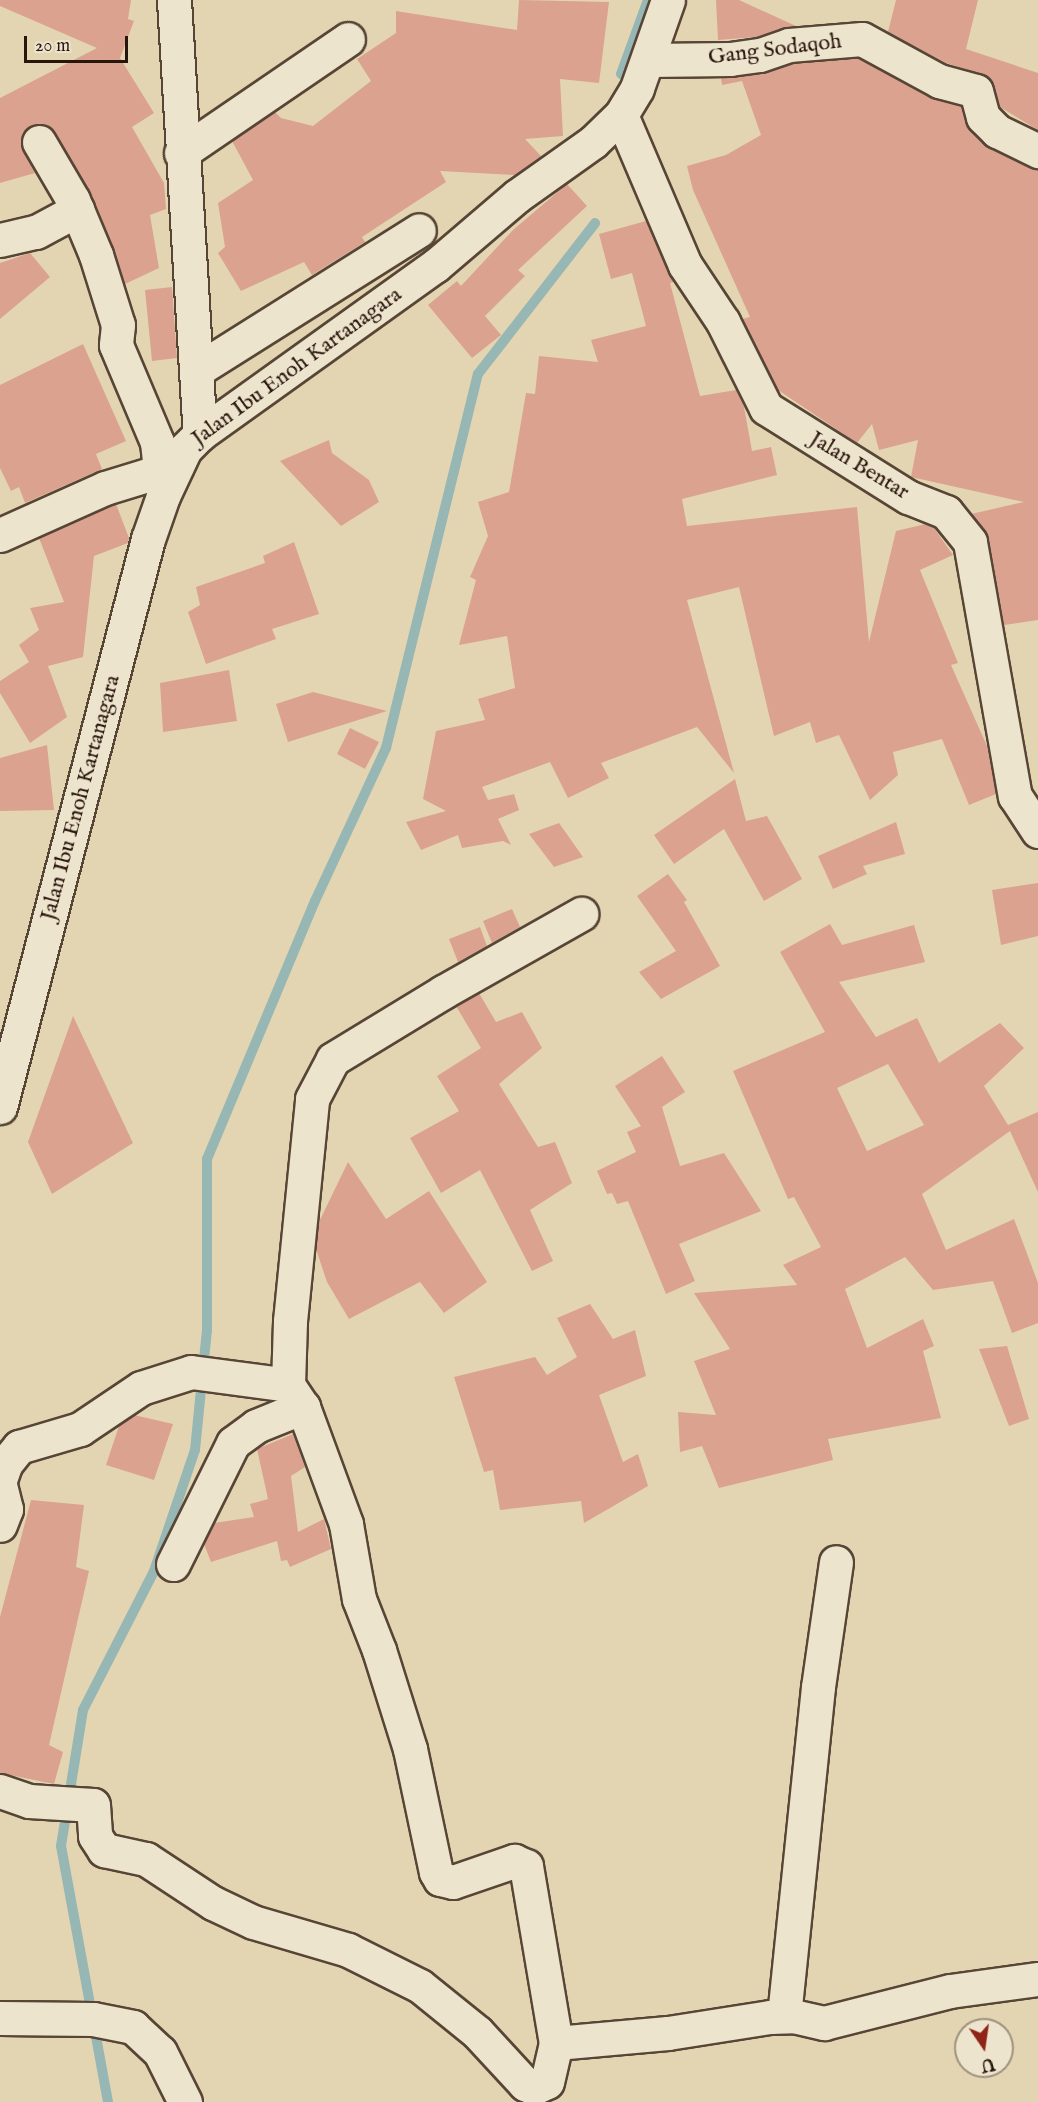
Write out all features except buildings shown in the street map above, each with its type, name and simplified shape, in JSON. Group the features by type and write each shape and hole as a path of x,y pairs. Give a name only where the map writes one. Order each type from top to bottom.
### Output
{"street":[{"path":"174,0 181,153 200,434"},
{"name":"Jalan Ibu Enoh Kartanagara","path":"0,1107 148,539 169,468 200,434 435,266 517,196 593,142 621,115 649,60 668,0"},
{"path":"181,153 348,39"},
{"name":"Gang Sodaqoh","path":"649,60 730,59 760,55 789,45 862,39 939,81 976,91 983,117 997,131 1038,151"},
{"name":"Jalan Bentar","path":"621,115 685,265 723,322 766,408 908,497 946,512 970,542 1016,796 1038,831"},
{"path":"0,535 105,488 169,468 116,345 118,325 77,210 39,142"},
{"path":"0,240 36,232 77,210"},
{"path":"197,370 419,230"},
{"path":"0,1791 29,1801 93,1805 95,1836 104,1850 146,1859 213,1903 253,1922 348,1950 420,1986 477,2032 525,2084 534,2088 547,2082 556,2043 526,1866 514,1861 453,1882 440,1879 436,1872 410,1749 359,1599 346,1524 296,1396 290,1321 312,1099 333,1059 443,992 582,914"},
{"path":"0,1480 19,1448 80,1429 141,1388 190,1372 230,1376 296,1396"},
{"path":"172,1564 233,1443 296,1396"},
{"path":"0,1485 6,1509 0,1525"},
{"path":"784,2016 818,1687 836,1562"},
{"path":"556,2043 668,2033 784,2016 837,2021 950,1991 1038,1979"},
{"path":"0,2018 114,2021 133,2026 160,2052 185,2102"}],"waterway":[{"path":"621,74 648,0"},
{"path":"108,2102 61,1846 83,1710 154,1571 195,1450 207,1330 207,1159 315,901 386,748 478,374 595,223"}]}
